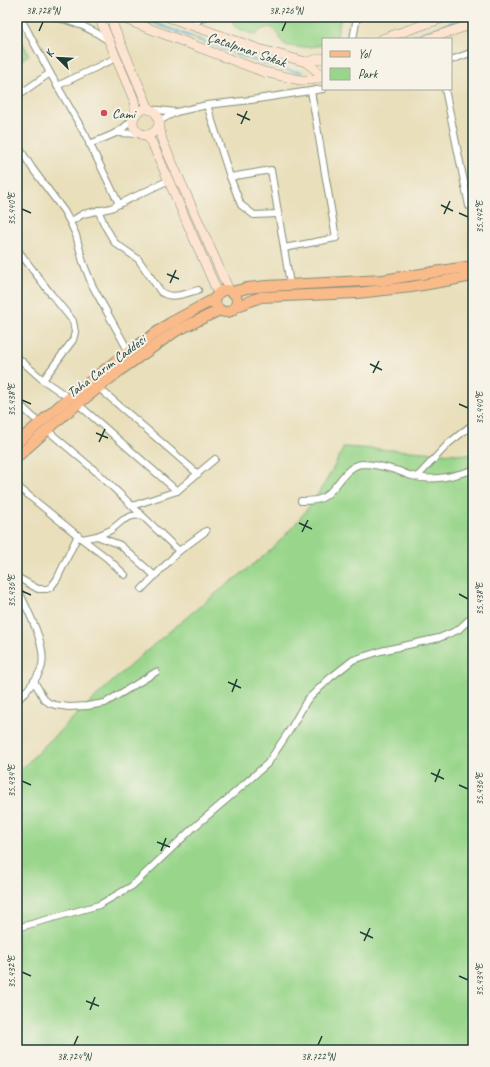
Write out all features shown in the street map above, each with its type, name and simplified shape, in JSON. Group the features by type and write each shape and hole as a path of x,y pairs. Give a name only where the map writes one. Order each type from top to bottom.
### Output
{"main road":[{"path":"473,266 383,280 290,284 230,291 223,290 217,295 216,304 220,310 227,312 235,307 261,297 364,292 411,287 473,276"},
{"path":"230,291 236,297 237,304 235,307"},
{"name":"Taha Carım Caddesi","path":"17,443 73,401 128,352 170,323 217,295"},
{"name":"Taha Carım Caddesi","path":"17,456 47,430 73,401 99,388 122,369 176,332 220,310"}],"street":[{"path":"20,17 86,136 119,204"},
{"path":"54,17 88,28 109,41"},
{"path":"99,17 134,100 135,128 138,132 148,137 153,145 217,295"},
{"path":"113,17 115,30 149,109 156,113 162,140 230,291"},
{"name":"Çatalpınar Sokak","path":"119,17 264,72 300,80 312,80 322,77"},
{"name":"Çatalpınar Sokak","path":"168,17 259,49 306,62"},
{"path":"190,25 204,17"},
{"path":"353,38 357,17"},
{"path":"385,38 446,17"},
{"path":"431,38 473,24"},
{"path":"452,60 473,52"},
{"path":"57,86 116,58"},
{"path":"306,62 322,58"},
{"path":"306,62 322,76"},
{"path":"17,96 50,73"},
{"path":"159,121 176,112 207,105 322,89"},
{"path":"445,90 469,206"},
{"path":"284,248 336,238 311,91"},
{"path":"207,105 230,177 241,205 254,215 278,214"},
{"path":"89,144 116,133 129,124 141,110 149,109 176,112"},
{"path":"116,133 150,134 154,132 159,125 159,121"},
{"path":"17,144 32,168 64,211 70,222 76,235 83,262 92,285 128,352"},
{"path":"230,177 271,170 290,284"},
{"path":"70,222 83,214 111,208 169,180"},
{"path":"98,210 114,243 138,259 161,292 176,296 198,290"},
{"path":"17,249 71,318 75,328 75,336 73,340 43,380"},
{"path":"17,357 43,380 73,401 177,490"},
{"path":"99,388 198,474"},
{"path":"17,402 34,418"},
{"path":"417,477 449,444 473,424"},
{"path":"47,430 99,474 179,551"},
{"path":"132,506 177,490 215,459"},
{"path":"301,501 312,501 322,498 331,492 351,468 362,464 384,467 417,477 431,479 452,476 473,470"},
{"path":"17,486 107,558 125,575"},
{"path":"80,537 97,536 111,530 123,520 132,516 142,515"},
{"path":"142,589 179,551 206,531"},
{"path":"97,536 120,546 155,576"},
{"path":"17,577 38,589 47,589 57,579 80,537"},
{"path":"17,588 38,634 43,658 41,668 34,681 26,693 17,701"},
{"path":"17,609 25,605"},
{"path":"17,928 99,905 132,886 192,829 268,763 307,700 330,678 353,660 381,651 439,638 458,630 473,616"},
{"path":"34,681 44,699 49,703 68,707 87,706 105,703 156,672"},
{"path":"17,689 26,693"}],"green space":[{"path":"235,17 341,17 336,38 322,38 322,45 309,47 286,45 272,28 262,29 256,35 237,28 234,26 233,20"},
{"path":"19,36 29,55 19,61 17,58 17,37"},
{"path":"344,447 473,455 473,1050 17,1050 17,773 86,706 157,642 275,546 313,502"}],"waterway":[{"path":"139,17 272,66 302,72"},
{"path":"409,38 467,17"}],"place":[{"name":"Cami","path":"104,113"}]}
